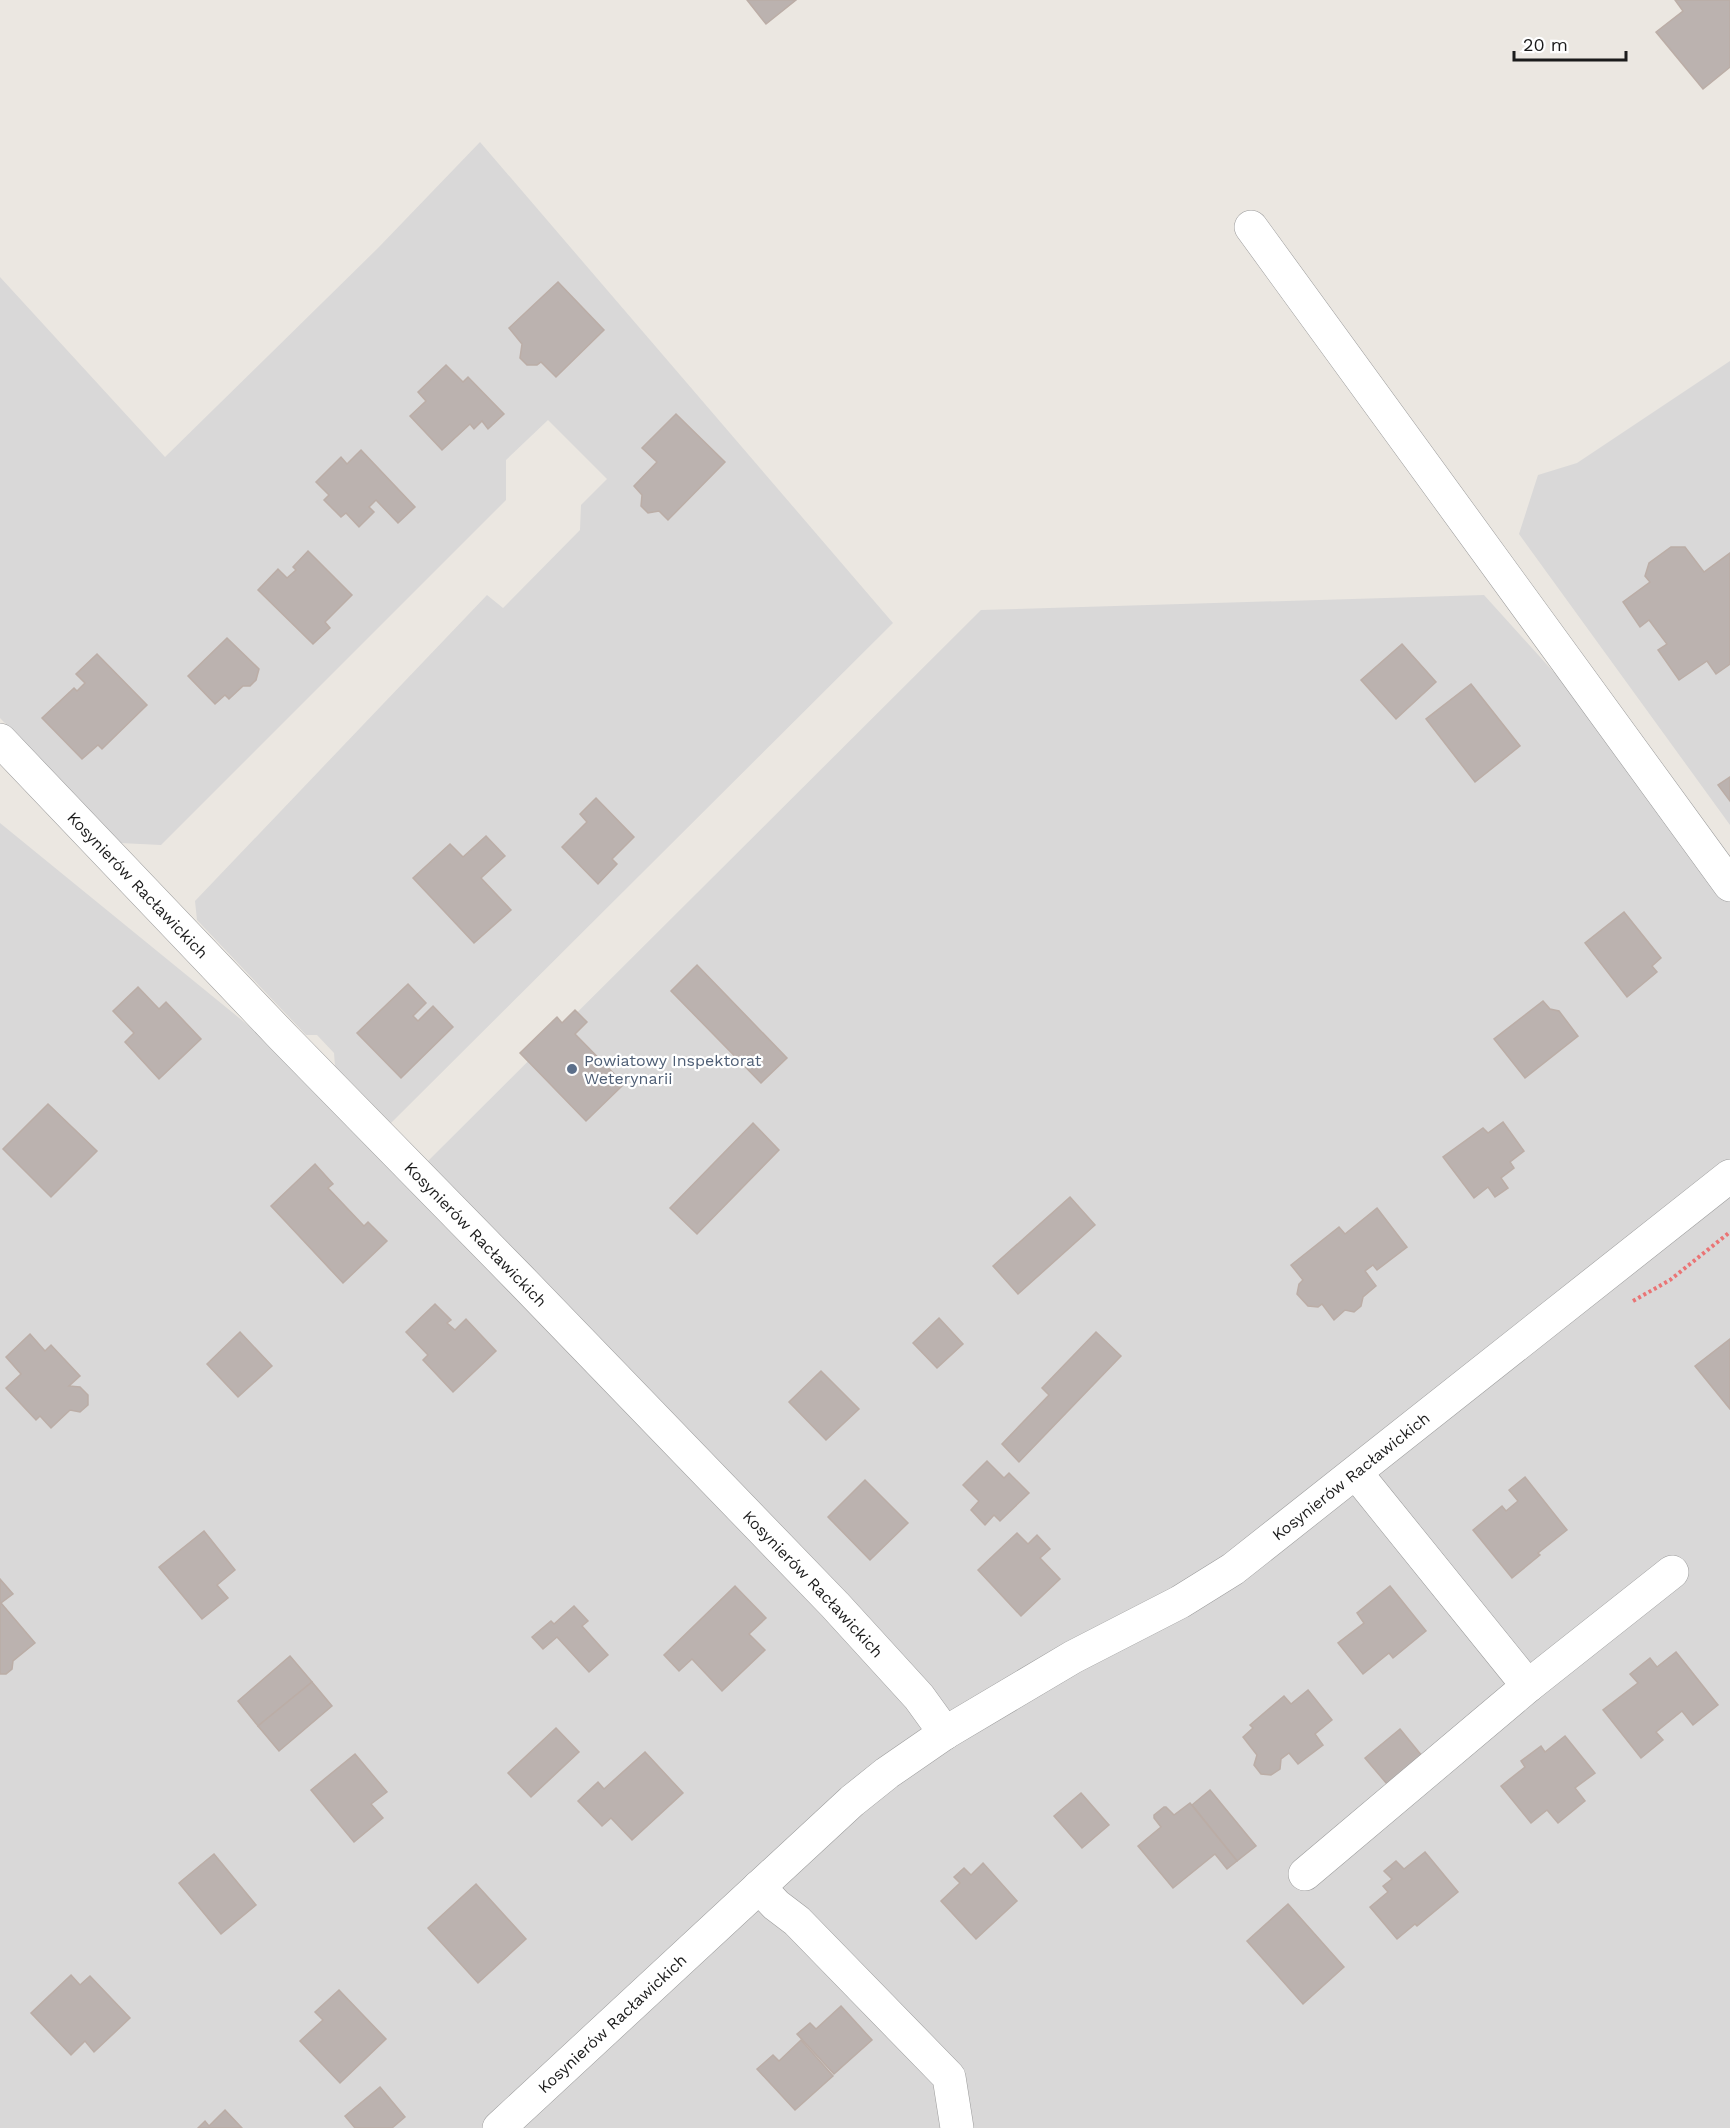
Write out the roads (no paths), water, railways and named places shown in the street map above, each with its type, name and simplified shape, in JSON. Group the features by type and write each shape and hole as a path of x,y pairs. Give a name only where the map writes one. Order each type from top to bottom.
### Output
{"street":[{"path":"1251,227 1730,885"},
{"name":"Kosynierów Racławickich","path":"0,740 297,1052 514,1272 827,1597 920,1697 945,1733"},
{"name":"Kosynierów Racławickich","path":"499,2128 852,1801 887,1773 945,1733 1074,1656 1180,1602 1233,1569 1730,1176"},
{"path":"1356,1473 1528,1686"},
{"path":"1305,1874 1528,1686 1672,1572"},
{"path":"759,1887 776,1905 797,1921 949,2077 957,2128"}],"place":[{"name":"Powiatowy Inspektorat Weterynarii","path":"572,1069"}]}
